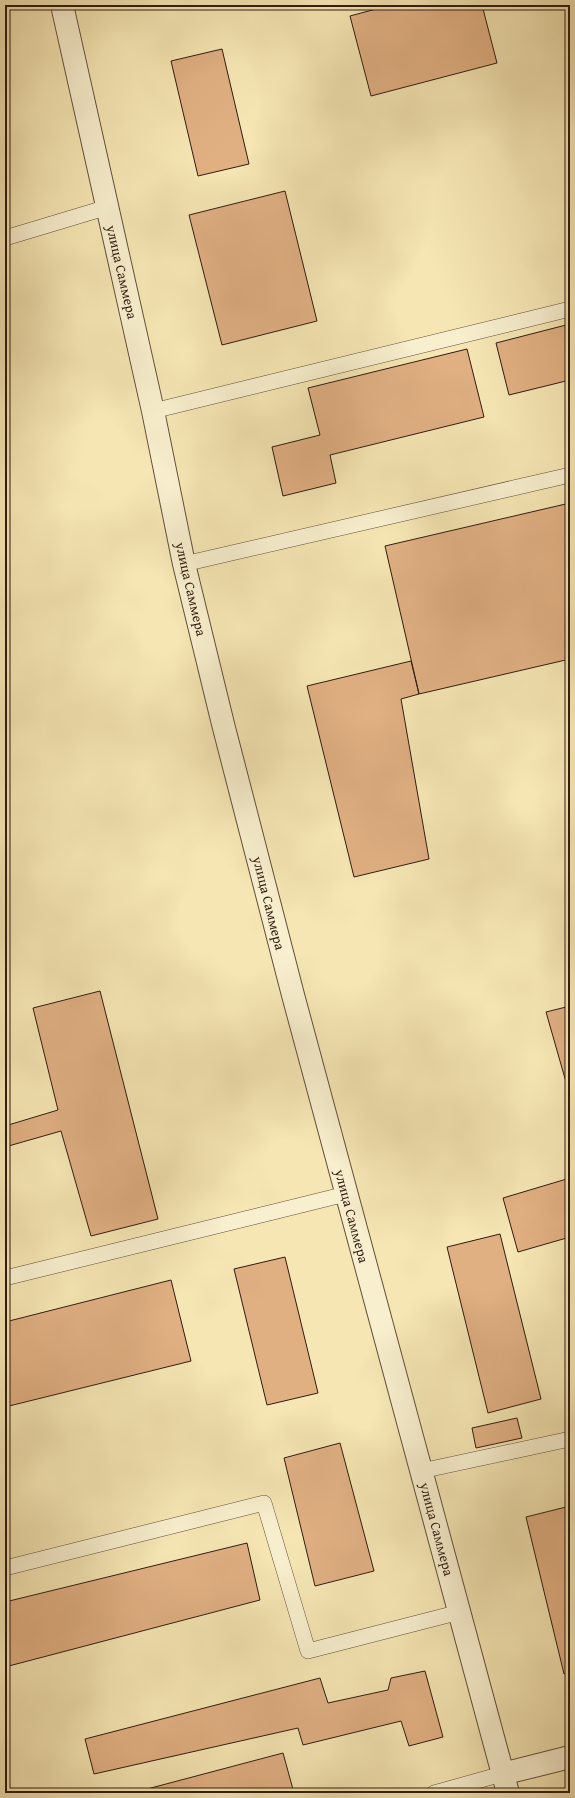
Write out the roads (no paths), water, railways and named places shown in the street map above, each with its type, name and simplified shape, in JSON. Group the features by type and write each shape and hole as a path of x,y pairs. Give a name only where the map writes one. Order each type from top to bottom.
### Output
{"street":[{"name":"улица Саммера","path":"62,5 153,411 184,564 231,753 346,1194 460,1612 505,1784"},
{"path":"505,1784 570,1757"}],"lane":[{"path":"5,238 108,207"},
{"path":"153,411 570,309"},
{"path":"184,564 570,475"},
{"path":"5,1278 346,1194"},
{"path":"421,1471 570,1439"},
{"path":"5,1568 264,1503 308,1651 460,1612"},
{"path":"434,1793 505,1784"}]}
